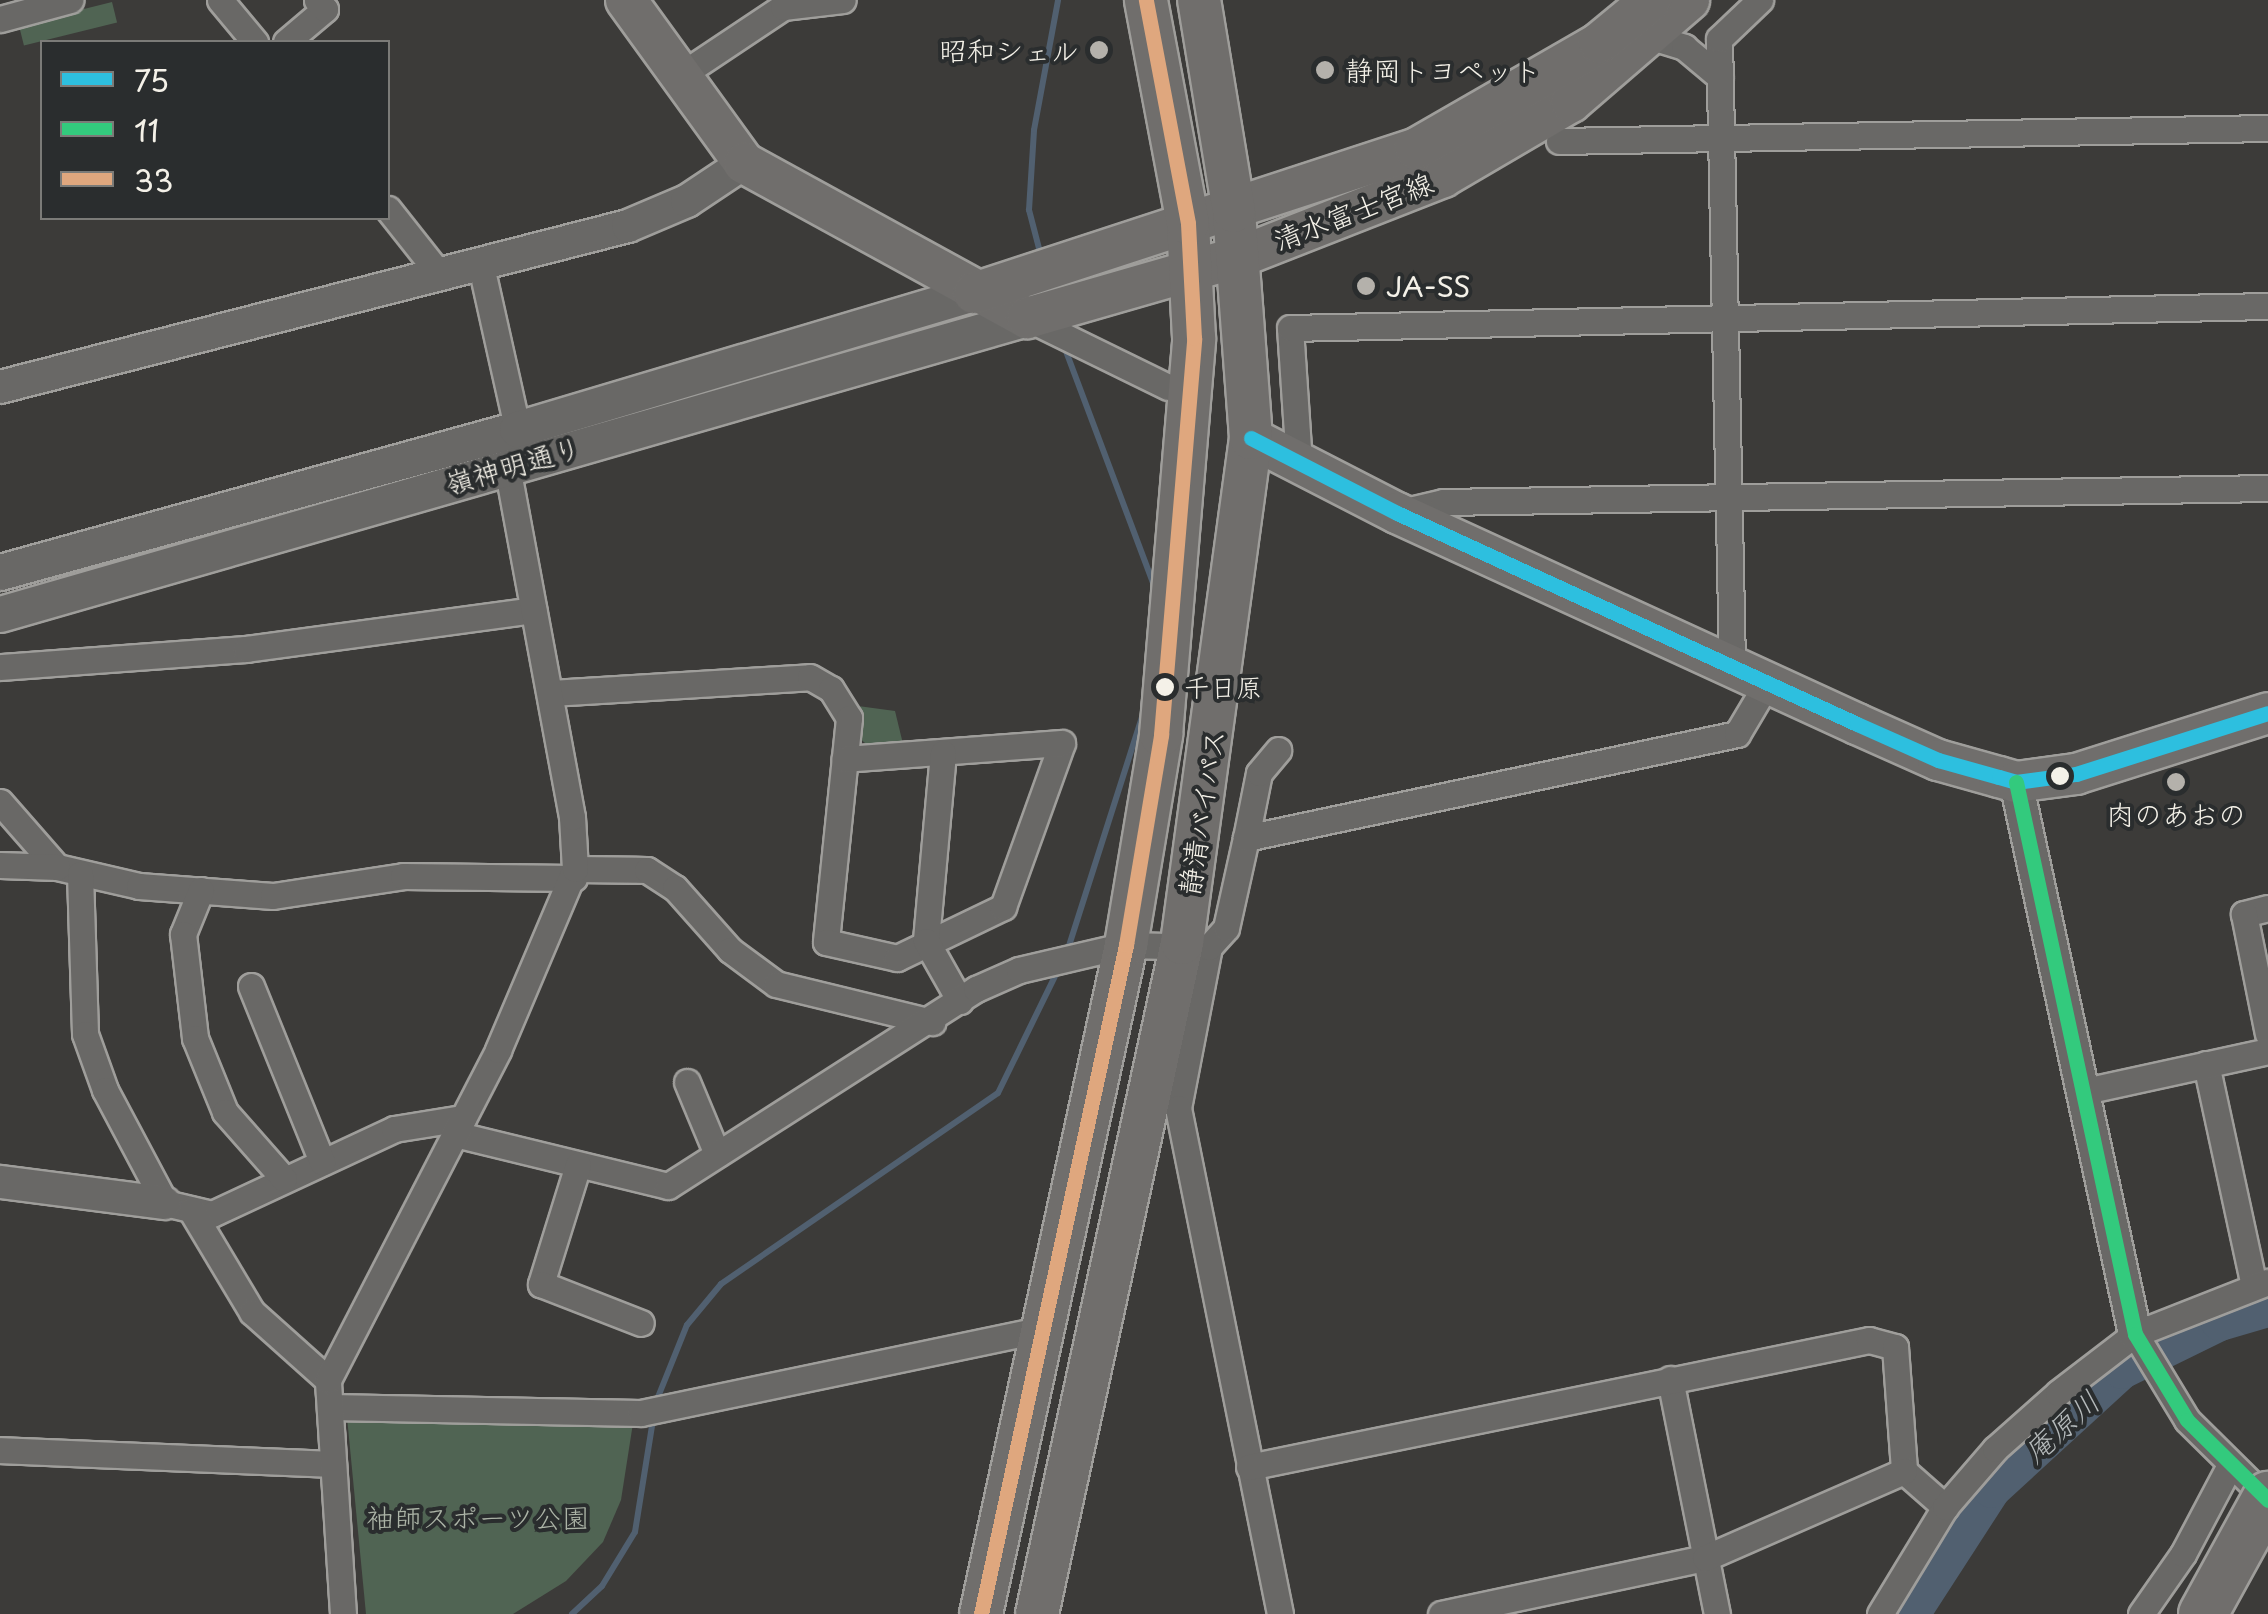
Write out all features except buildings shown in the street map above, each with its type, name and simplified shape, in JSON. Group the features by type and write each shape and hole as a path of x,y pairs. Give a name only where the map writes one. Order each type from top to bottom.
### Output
{"highway":[{"name":"静清バイパス","path":"981,1614 1038,1330 1126,946 1169,651 1192,402 1188,223 1146,0"},
{"name":"静清バイパス","path":"1038,1614 1196,945 1251,438 1234,211 1199,0"},
{"path":"2202,1614 2268,1498"}],"main road":[{"path":"626,0 744,163 974,293 1028,318"},
{"name":"清水富士宮線","path":"974,293 1332,181 1480,117 1598,43 1690,0"},
{"name":"清水富士宮線","path":"1028,318 1239,256 1443,177 1571,102 1651,18"},
{"name":"嶺神明通り","path":"0,614 516,453 974,293"},
{"name":"嶺神明通り","path":"0,572 516,453 1028,318"},
{"path":"1251,438 1397,513 1732,662 1938,760 2016,782 2076,774 2268,713"}],"street":[{"path":"0,19 70,0"},
{"path":"220,0 254,40"},
{"path":"288,40 325,9 317,0"},
{"path":"681,75 782,7 844,0"},
{"path":"1732,662 1719,39 1760,0"},
{"path":"1651,18 1720,76"},
{"path":"1559,142 2268,128"},
{"path":"0,387 628,226 686,201 744,163"},
{"path":"390,212 441,276"},
{"path":"343,1614 328,1380 459,1126 574,873 550,693 532,610 516,453 480,266"},
{"path":"1300,463 1290,328 2268,306"},
{"path":"1028,318 1168,388"},
{"path":"1397,513 1443,502 2268,488"},
{"path":"0,667 246,649 532,610"},
{"path":"550,693 810,677 832,688 849,718 826,942 897,958 926,941 1003,908 1062,743 845,759"},
{"path":"1246,838 1737,734 1769,680"},
{"path":"0,1182 212,1214 394,1129 459,1126 578,1164 668,1186 960,1001 1018,970 1126,946 1196,945 1226,928 1259,773 1278,750"},
{"path":"943,753 926,941 960,1001"},
{"path":"2016,782 2080,1092 2137,1340 2162,1389 2229,1467 2268,1498"},
{"path":"0,802 69,870 85,1034 113,1108 252,1312 328,1380"},
{"path":"0,865 273,896 403,876 647,870 674,888 730,950 776,984 932,1022"},
{"path":"200,890 184,934 195,1038 225,1112 284,1179"},
{"path":"2268,908 2244,914 2268,1034"},
{"path":"1196,945 1178,1108 1280,1614"},
{"path":"250,986 322,1162"},
{"path":"2080,1092 2268,1051"},
{"path":"1880,1614 1945,1507 1994,1449 2137,1340 2261,1284 2206,1064"},
{"path":"687,1082 717,1154"},
{"path":"578,1164 541,1284 642,1322"},
{"path":"330,1407 641,1413 1038,1330"},
{"path":"1249,1467 1868,1340 1894,1347 1904,1471 1945,1507"},
{"path":"1670,1378 1717,1614"},
{"path":"0,1450 333,1464"},
{"path":"2140,1614 2183,1554 2229,1467"},
{"path":"1441,1614 1705,1558 1904,1471"}],"green space":[{"path":"112,2 117,22 24,46 19,25"},
{"path":"858,706 895,711 903,744 872,749 858,737"},
{"name":"袖師スポーツ公園","path":"347,1417 633,1423 621,1500 603,1542 566,1581 513,1614 366,1614"}],"waterway":[{"path":"1041,256 1029,210 1034,130 1058,0"},
{"path":"1064,346 1154,586"},
{"path":"1067,952 1142,717"},
{"path":"656,1402 687,1325 721,1284 998,1093 1059,968"},
{"name":"庵原川","path":"1911,1614 1992,1489 2122,1370 2220,1322 2268,1308"},
{"path":"572,1614 602,1586 635,1532 653,1419"}],"transit line":[{"name":"33","path":"981,1614 1126,945 1161,735 1194,338 1188,223 1146,0"},
{"name":"75","path":"1251,438 1397,513 1857,724 1938,760 2016,782 2076,774 2268,713"},
{"name":"11","path":"2016,782 2135,1334 2187,1420 2268,1500"}],"place":[{"name":"昭和シェル","path":"1099,50"},
{"name":"静岡トヨペット","path":"1325,70"},
{"name":"JA-SS","path":"1366,286"},
{"name":"千日原","path":"1165,687"},
{"name":"肉のあおの","path":"2176,782"}]}
